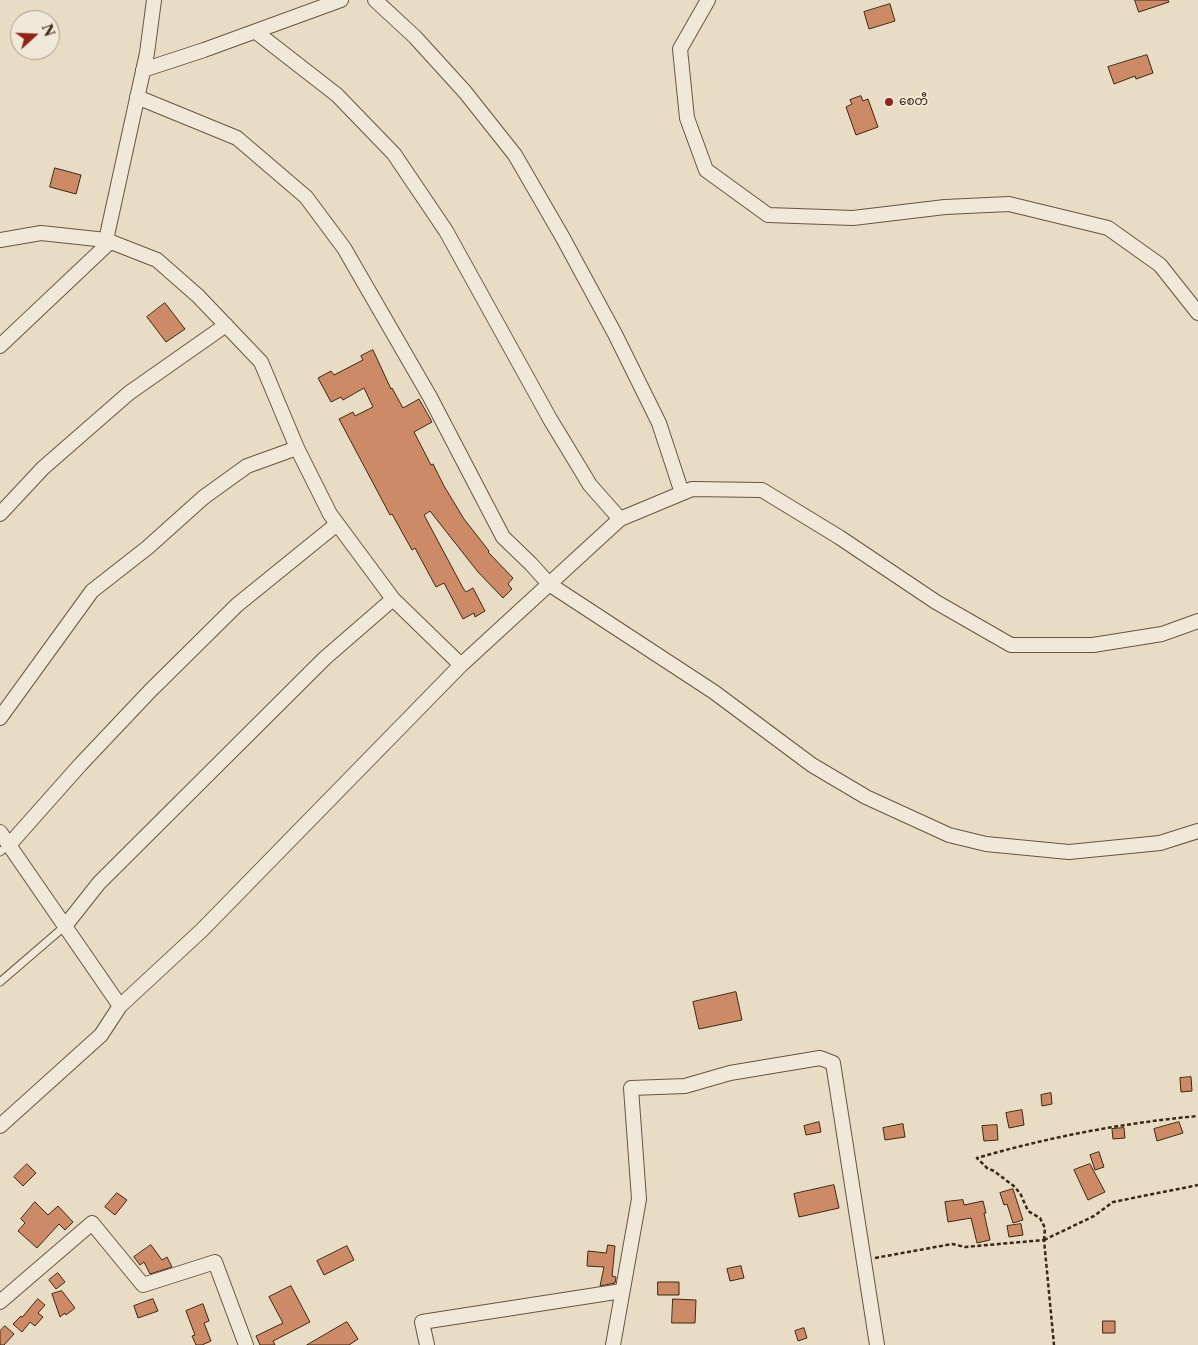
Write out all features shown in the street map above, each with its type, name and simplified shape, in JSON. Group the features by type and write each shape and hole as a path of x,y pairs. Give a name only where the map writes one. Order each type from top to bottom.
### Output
{"street":[{"path":"0,346 108,241 143,70 154,0"},
{"path":"143,70 256,32 341,0"},
{"path":"375,0 415,37 446,71 515,155 615,334 659,423 682,493"},
{"path":"708,0 680,48 687,118 706,170 768,215 853,218 945,207 1009,204 1108,228 1160,266 1198,314"},
{"path":"256,32 337,95 394,154 446,231 550,419 590,485 620,519"},
{"path":"137,97 238,138 306,197 344,248 430,396 503,537 549,584 714,692 812,765 866,797 949,835 986,844 1069,852 1160,844 1198,831"},
{"path":"0,240 41,233 108,241 157,260 198,296 261,362 297,448 330,514 337,524 393,599 461,665"},
{"path":"0,514 43,468 129,393 226,325"},
{"path":"0,718 92,591 147,548 204,497 247,466 297,448"},
{"path":"0,1126 101,1035 120,1006 202,930 461,665 620,519 692,489 762,490 839,537 936,602 1011,645 1093,645 1162,634 1198,621"},
{"path":"4,848 150,691 231,612 337,524"},
{"path":"65,926 99,883 325,658 393,599"},
{"path":"0,832 4,848 65,926 120,1006"},
{"path":"613,1345 639,1200 632,1088 685,1086 730,1073 820,1058 833,1063 877,1345"},
{"path":"0,1302 92,1223 143,1285 216,1262 246,1345"},
{"path":"427,1345 422,1322 622,1291"}],"lane":[{"path":"0,982 65,926"}],"path":[{"path":"1054,1345 1044,1240 1045,1228 1040,1218 1028,1211 1015,1187 987,1168 977,1158 1014,1147 1141,1122 1198,1116"},
{"path":"864,1260 952,1244 965,1247 1044,1240 1094,1216 1114,1202 1198,1185"}],"building":[{"path":"1135,0 1168,0 1169,2 1139,12"},
{"path":"890,4 895,21 869,29 864,12"},
{"path":"1147,55 1153,73 1136,79 1135,76 1114,84 1108,67"},
{"path":"861,96 863,101 868,99 878,127 856,135 846,107 852,104 850,100"},
{"path":"55,168 81,175 76,194 50,187"},
{"path":"165,303 185,329 166,342 147,317"},
{"path":"373,350 391,389 403,408 419,399 432,422 414,432 431,465 433,464 464,519 488,552 513,578 508,584 512,589 503,598 478,572 430,511 424,515 463,588 466,592 473,588 485,611 475,617 474,613 463,619 444,583 436,587 415,548 412,550 392,514 390,515 339,419 353,412 355,416 373,407 364,388 343,400 341,397 331,402 318,378 331,371 334,375 363,360 361,356"},
{"path":"736,992 742,1020 699,1029 693,1002"},
{"path":"1191,1077 1192,1091 1181,1092 1180,1078"},
{"path":"1051,1093 1052,1104 1042,1106 1041,1095"},
{"path":"1022,1110 1024,1125 1009,1128 1006,1113"},
{"path":"819,1122 821,1132 806,1135 804,1126"},
{"path":"1179,1122 1183,1133 1157,1141 1154,1129"},
{"path":"903,1124 905,1137 885,1140 883,1128"},
{"path":"997,1125 998,1140 984,1141 982,1126"},
{"path":"1124,1128 1125,1138 1113,1139 1112,1129"},
{"path":"1099,1152 1104,1167 1095,1170 1090,1155"},
{"path":"27,1164 36,1173 23,1186 14,1177"},
{"path":"1090,1164 1105,1192 1088,1200 1074,1170"},
{"path":"834,1185 839,1208 799,1217 794,1194"},
{"path":"1013,1189 1023,1220 1013,1223 1007,1204 1004,1205 1000,1193"},
{"path":"117,1193 127,1200 115,1215 105,1207"},
{"path":"963,1200 964,1205 983,1201 990,1240 977,1243 971,1218 948,1222 945,1202"},
{"path":"35,1202 48,1215 58,1206 73,1222 65,1230 59,1224 37,1248 18,1231 25,1223 21,1219"},
{"path":"1021,1224 1023,1235 1009,1237 1007,1226"},
{"path":"151,1245 162,1260 167,1257 172,1267 150,1274 144,1262 140,1265 134,1257"},
{"path":"608,1245 615,1246 612,1276 616,1277 615,1283 600,1286 604,1267 587,1266 588,1251 606,1253"},
{"path":"347,1246 354,1260 324,1275 317,1261"},
{"path":"741,1266 744,1278 730,1281 727,1269"},
{"path":"58,1273 65,1282 56,1289 49,1280"},
{"path":"658,1282 679,1282 679,1295 658,1295"},
{"path":"291,1286 310,1322 273,1341 275,1345 260,1345 256,1336 283,1323 269,1297"},
{"path":"62,1291 75,1308 60,1317 52,1294"},
{"path":"38,1299 45,1305 38,1313 43,1317 35,1326 30,1322 22,1332 13,1324"},
{"path":"153,1299 158,1311 138,1318 134,1306"},
{"path":"673,1299 696,1300 695,1323 672,1323"},
{"path":"203,1304 209,1321 204,1323 211,1341 202,1345 196,1345 192,1336 195,1335 186,1311"},
{"path":"1103,1321 1115,1321 1115,1333 1103,1333"},
{"path":"347,1322 358,1339 349,1345 307,1345"},
{"path":"5,1326 14,1334 4,1345 0,1345 0,1331"},
{"path":"804,1328 807,1338 798,1341 795,1331"}],"place":[{"name":"စေတီ","path":"889,102"}]}
